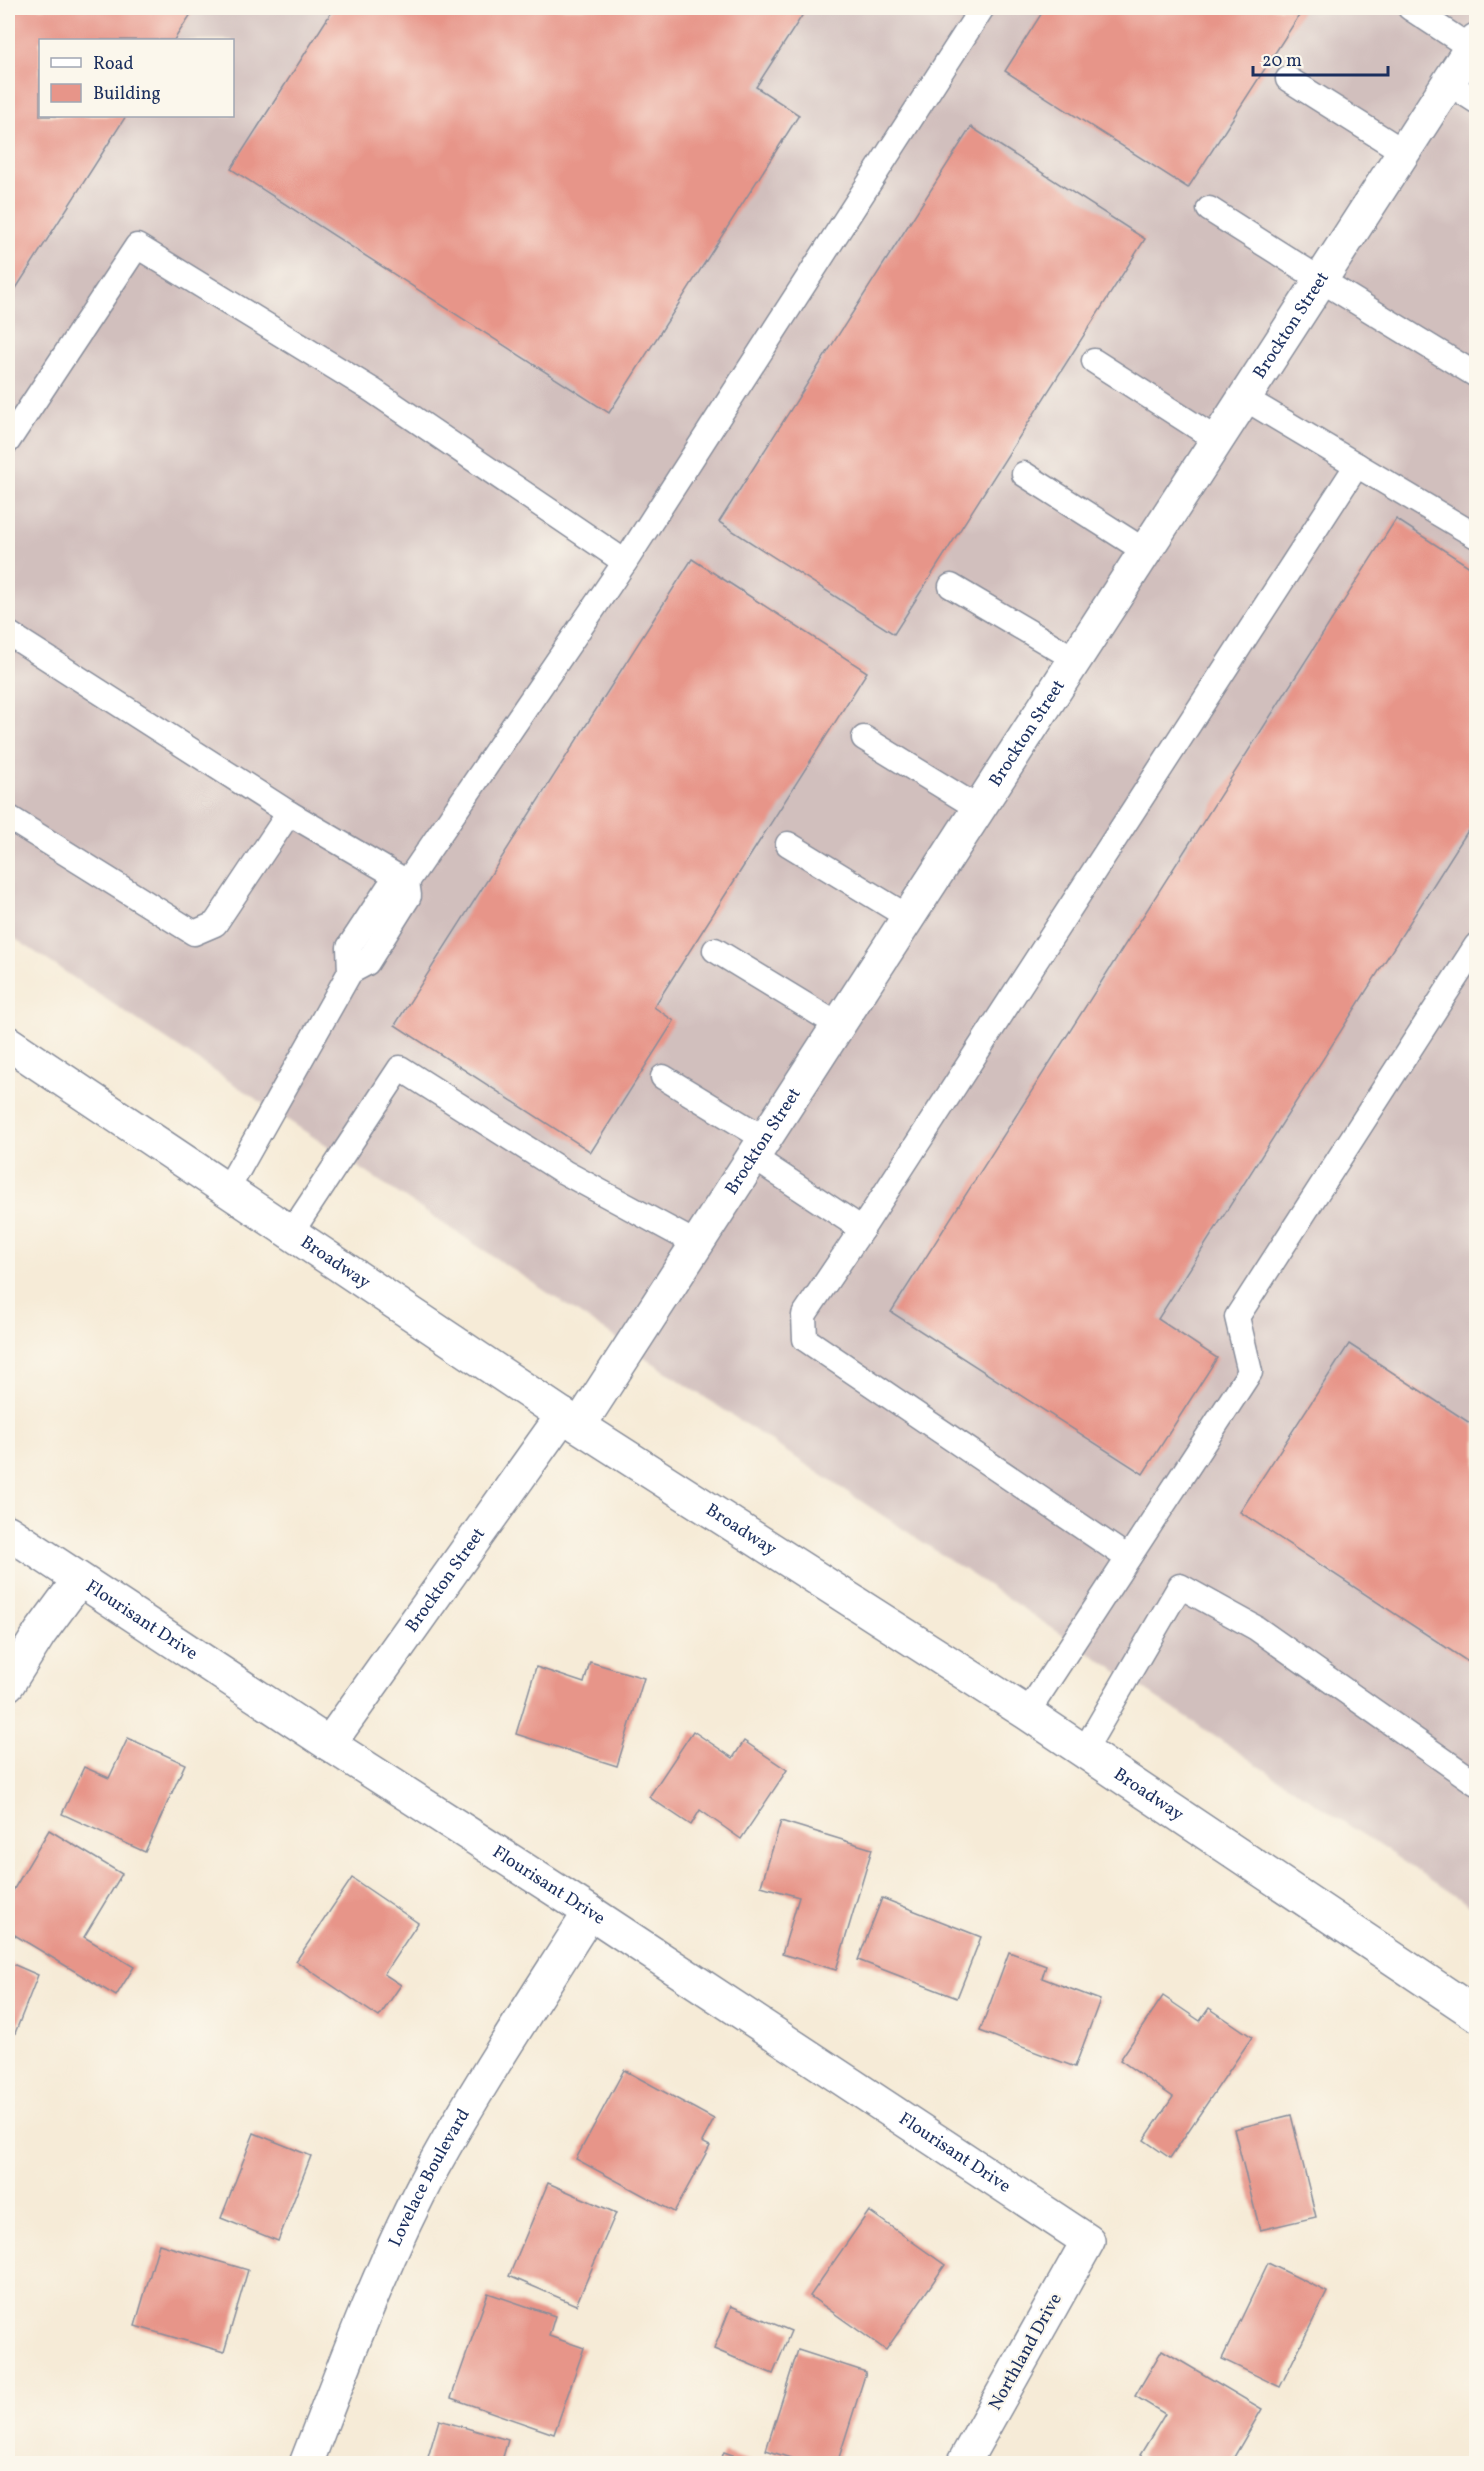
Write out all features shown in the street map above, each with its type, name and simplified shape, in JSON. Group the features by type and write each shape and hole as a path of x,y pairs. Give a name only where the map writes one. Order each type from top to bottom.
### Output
{"street":[{"name":"Brockton Street","path":"329,1744 571,1421 697,1244 1474,44"},
{"name":"Broadway","path":"8,1043 571,1421 1027,1713 1476,2014"},
{"name":"Flourisant Drive","path":"8,1532 1088,2241"},
{"path":"8,1684 79,1580"},
{"name":"Lovelace Boulevard","path":"306,2463 369,2301 433,2168 511,2036 590,1912"},
{"name":"Northland Drive","path":"963,2463 1088,2241"}],"lane":[{"path":"227,1190 350,972 349,947 388,888 407,882 625,562 982,8"},
{"path":"1410,8 1474,44"},
{"path":"1288,79 1404,152"},
{"path":"1448,83 1476,101"},
{"path":"1209,209 1476,375"},
{"path":"8,441 137,246 372,390 625,562"},
{"path":"1094,361 1217,440"},
{"path":"1244,398 1476,536"},
{"path":"1128,1558 805,1339 804,1315 1357,465"},
{"path":"1024,474 1145,551"},
{"path":"951,586 1075,659"},
{"path":"8,633 290,813 407,882"},
{"path":"864,738 978,808"},
{"path":"8,817 194,933 215,924 290,813"},
{"path":"788,844 908,917"},
{"path":"1027,1713 1250,1372 1236,1317 1476,946"},
{"path":"715,950 838,1025"},
{"path":"291,1233 400,1068 564,1172 697,1244"},
{"path":"663,1077 759,1148 862,1229"},
{"path":"1084,1751 1180,1586 1256,1628 1476,1782"}],"shaded area":[{"path":"8,8 1476,8 1476,1910 8,934"}],"building":[{"path":"8,8 195,8 175,39 39,39 39,117 125,117 8,301"},
{"path":"334,8 807,8 756,87 799,115 609,413 231,169"},
{"path":"1045,8 1304,8 1188,188 1005,71"},
{"path":"971,127 1145,239 894,634 719,522"},
{"path":"1396,519 1476,571 1476,818 1158,1319 1217,1358 1143,1474 891,1312"},
{"path":"692,559 867,672 654,1007 674,1021 591,1152 395,1025"},
{"path":"1349,1344 1476,1427 1476,1667 1240,1512"},
{"path":"590,1662 644,1678 617,1766 516,1734 536,1667 584,1683"},
{"path":"693,1731 733,1758 744,1741 787,1770 741,1839 700,1810 691,1825 649,1797"},
{"path":"128,1738 185,1764 145,1852 62,1814 84,1767 109,1778"},
{"path":"781,1821 872,1849 836,1970 782,1954 799,1897 761,1886"},
{"path":"49,1830 122,1874 84,1937 134,1967 116,1996 8,1931 8,1899"},
{"path":"352,1878 418,1923 384,1974 401,1985 379,2017 296,1961"},
{"path":"882,1898 981,1937 957,1998 858,1960"},
{"path":"1009,1952 1046,1966 1042,1978 1100,2000 1075,2067 980,2031"},
{"path":"8,1962 38,1975 8,2051"},
{"path":"1163,1996 1200,2021 1209,2008 1252,2037 1170,2158 1144,2140 1173,2097 1120,2060"},
{"path":"624,2070 714,2119 702,2142 710,2146 674,2212 576,2159"},
{"path":"1291,2115 1316,2217 1260,2230 1234,2129"},
{"path":"254,2133 311,2156 278,2241 221,2218"},
{"path":"548,2183 616,2213 576,2305 509,2276"},
{"path":"869,2211 945,2265 886,2350 810,2296"},
{"path":"159,2244 248,2270 224,2352 135,2326"},
{"path":"1268,2263 1327,2292 1280,2387 1222,2359"},
{"path":"488,2293 555,2316 549,2336 584,2348 554,2434 451,2398"},
{"path":"731,2306 791,2331 773,2374 714,2349"},
{"path":"798,2350 866,2372 837,2464 809,2464 766,2450"},
{"path":"1162,2350 1262,2409 1230,2464 1155,2464 1140,2455 1165,2414 1135,2396"},
{"path":"439,2420 508,2440 501,2464 426,2464"},
{"path":"724,2452 755,2463 755,2464 719,2464"}]}
